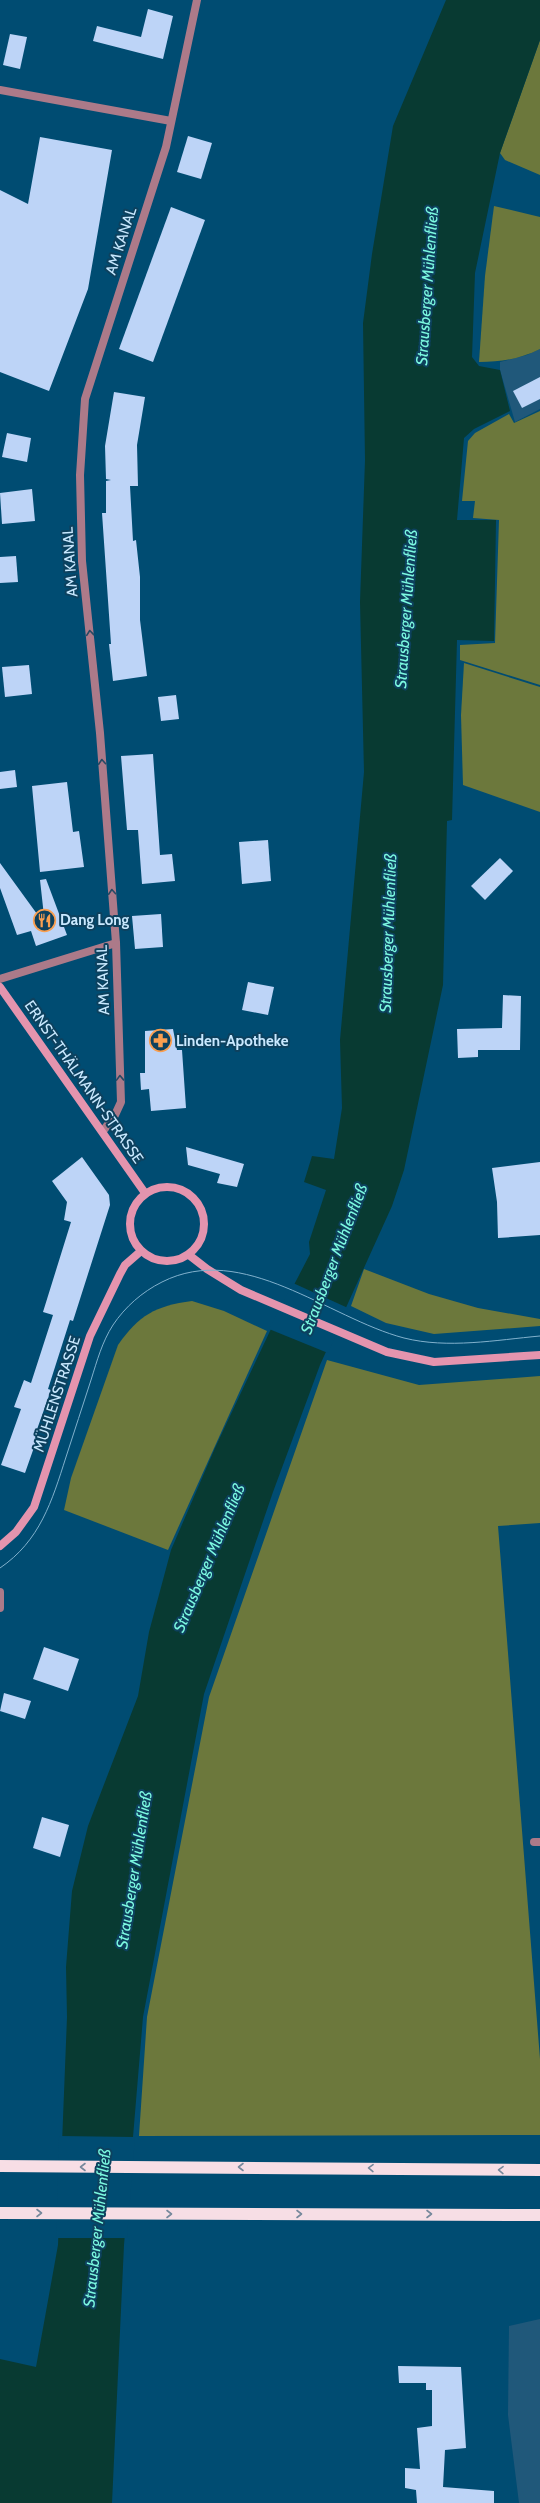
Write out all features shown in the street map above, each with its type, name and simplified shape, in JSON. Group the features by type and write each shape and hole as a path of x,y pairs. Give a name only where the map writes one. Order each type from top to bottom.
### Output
{"highway":[{"path":"0,2166 540,2170"},
{"path":"0,2213 540,2214"}],"main road":[{"name":"ERNST-THÄLMANN-STRASSE","path":"0,987 145,1193"},
{"path":"168,1186 190,1193 198,1202 204,1213 203,1236 189,1255 177,1260 164,1261 152,1258 141,1251 134,1242 130,1221 138,1201 145,1193 156,1188 168,1186"},
{"name":"MÜHLENSTRASSE","path":"0,1546 16,1532 34,1507 90,1336 125,1265 141,1251"},
{"path":"189,1255 207,1270 241,1290 373,1346 434,1362 540,1355"}],"street":[{"name":"AM KANAL","path":"102,1131 115,1115 121,1102 116,943 100,733 82,561 80,474 85,399 166,147 197,0"},
{"path":"0,90 171,121"},
{"path":"0,979 116,943"},
{"path":"0,1592 0,1608"}],"shaded area":[{"path":"540,349 540,409 515,422 500,370 500,362 527,355"},
{"path":"540,2319 540,2503 519,2503 508,2415 509,2326"}],"green space":[{"path":"540,40 540,175 505,160 500,153"},
{"path":"494,206 540,217 540,349 510,359 479,362 485,276"},
{"path":"540,411 540,685 460,660 460,645 495,643 499,520 473,518 475,501 462,501 468,441 475,433 509,414 514,423"},
{"path":"464,663 540,687 540,812 463,785 461,715"},
{"path":"364,1269 429,1294 478,1308 540,1319 540,1326 434,1334 386,1323 351,1306"},
{"path":"192,1301 224,1311 267,1331 168,1550 64,1510 71,1478 118,1345 133,1326 149,1314 158,1309"},
{"path":"327,1360 419,1385 540,1376 540,1523 498,1526 540,2059 540,2135 139,2136 147,2017 209,1697"}],"water":[{"name":"Strausberger Mühlenfließ","path":"446,0 540,0 540,40 500,153 475,273 472,357 479,366 500,370 510,411 474,429 464,438 457,520 496,520 494,641 457,640 452,820 447,821 443,985 404,1170 392,1206 320,1365 273,1492 204,1694 143,2017 124,2245 112,2503 0,2503 0,2359 36,2367 58,2245 67,2017 66,1967 72,1891 88,1826 138,1696 149,1632 171,1550 215,1448 270,1331 310,1254 309,1242 326,1190 304,1182 312,1156 334,1159 342,1108 340,1040 364,772 360,602 365,460 363,323 372,254 393,126"}],"pier":[{"path":"293,1283 348,1308 328,1353 269,1329"},
{"path":"59,2136 135,2137 127,2238 56,2238"}],"building":[{"path":"148,9 173,16 163,59 93,41 97,26 141,37"},
{"path":"10,34 27,37 20,69 3,65"},
{"path":"188,136 212,143 201,179 177,172"},
{"path":"40,137 112,150 88,289 49,391 0,372 0,190 28,204"},
{"path":"171,207 205,220 153,362 119,349"},
{"path":"540,377 540,399 522,408 513,391"},
{"path":"114,392 145,397 137,445 138,486 130,486 133,541 136,540 140,577 140,620 147,676 113,681 109,644 111,644 102,513 106,513 106,481 111,480 106,479 105,446"},
{"path":"7,433 31,438 27,462 2,457"},
{"path":"32,489 35,521 2,524 0,493"},
{"path":"16,556 18,582 0,583 0,557"},
{"path":"29,665 32,694 5,697 2,667"},
{"path":"176,695 179,719 161,721 158,697"},
{"path":"153,754 160,855 172,854 175,881 142,884 138,830 127,830 121,756"},
{"path":"15,770 17,787 0,789 0,772"},
{"path":"67,782 73,832 79,831 84,867 40,872 32,786"},
{"path":"268,840 271,881 242,884 239,842"},
{"path":"500,858 513,871 485,900 471,886"},
{"path":"0,863 45,925 40,880 46,879 67,935 36,946 31,931 17,935 0,888"},
{"path":"161,914 163,947 135,949 132,916"},
{"path":"248,982 274,987 268,1015 242,1010"},
{"path":"503,995 521,996 520,1050 478,1050 478,1057 458,1058 457,1029 502,1028"},
{"path":"173,1029 177,1050 182,1050 186,1108 151,1111 149,1089 141,1090 140,1073 145,1073 145,1031"},
{"path":"186,1147 244,1164 237,1187 217,1183 220,1174 188,1165"},
{"path":"82,1157 109,1195 110,1205 73,1321 70,1320 48,1389 51,1390 35,1435 38,1436 25,1473 1,1465 21,1409 14,1407 24,1380 31,1383 53,1315 43,1312 71,1222 64,1220 67,1202 52,1181"},
{"path":"540,1162 540,1235 498,1238 497,1202 492,1168"},
{"path":"44,1647 79,1659 68,1691 33,1679"},
{"path":"4,1693 31,1701 25,1719 0,1711"},
{"path":"42,1817 69,1825 60,1857 33,1848"},
{"path":"398,2366 461,2367 466,2448 445,2450 443,2487 494,2491 494,2503 417,2503 416,2490 405,2488 405,2468 420,2469 417,2428 432,2426 432,2390 426,2390 426,2383 399,2383"}],"tram line":[{"path":"0,1568 14,1557 35,1533 50,1504 98,1359 109,1331 134,1300 162,1282 193,1272 223,1271 254,1276 285,1287 375,1328 404,1338 421,1341 438,1343 472,1343 540,1336"}],"place":[{"name":"Dang Long","path":"44,920"},
{"name":"Linden-Apotheke","path":"160,1041"}]}
